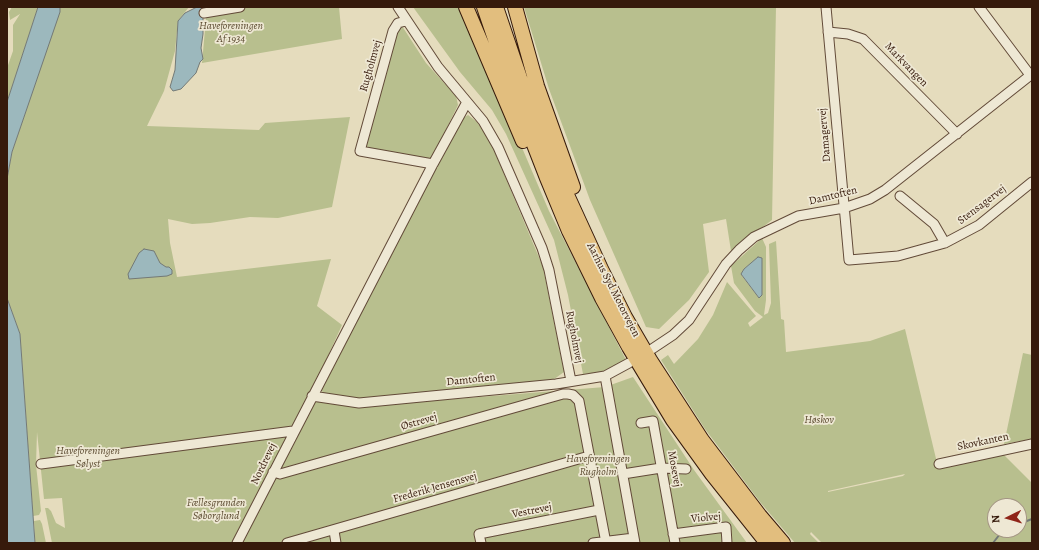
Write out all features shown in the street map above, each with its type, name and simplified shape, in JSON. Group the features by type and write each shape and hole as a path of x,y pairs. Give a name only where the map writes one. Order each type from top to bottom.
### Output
{"highway":[{"path":"466,7 560,224 591,284 620,320"},
{"path":"471,7 495,75"},
{"name":"Aarhus Syd Motorvejen","path":"484,7 510,83 546,178 569,231 620,320 673,420 712,474 767,543"},
{"name":"Aarhus Syd Motorvejen","path":"496,7 528,98 556,171 601,269 620,320 650,360 702,440 760,516 783,543"},
{"path":"515,7 537,86 620,320"}],"street":[{"path":"204,13 240,7"},
{"path":"398,7 406,21"},
{"name":"Damagervej","path":"826,7 849,260"},
{"path":"979,7 1031,74"},
{"name":"Rugholmvej","path":"433,164 360,151 393,32 398,23 406,21 438,67 483,121 498,147 542,248 549,270 571,381"},
{"name":"Markvangen","path":"828,32 848,34 863,40 957,134"},
{"name":"Damtoften","path":"652,350 673,335 689,320 726,264 754,237 798,216 844,208 870,199 885,190 1031,74"},
{"path":"312,396 467,102"},
{"name":"Stensagervej","path":"849,260 898,256 924,251 945,243 979,225 1032,182"},
{"path":"900,196 934,224 945,243"},
{"name":"Damtoften","path":"312,396 341,401 367,402 571,381 605,376 630,363"},
{"path":"593,543 635,540 605,376"},
{"name":"Østrevej","path":"273,472 280,474 563,394 573,395 579,401 589,456"},
{"name":"Nordrevej","path":"237,543 312,396"},
{"name":"Mosevej","path":"641,423 653,421 674,538"},
{"path":"41,464 294,431"},
{"name":"Skovkanten","path":"939,464 1032,444"},
{"path":"589,456 606,542"},
{"name":"Frederik Jensensvej","path":"287,543 334,531 589,456"},
{"path":"622,474 661,468 686,469"},
{"name":"Vestrevej","path":"481,543 479,534 599,510"},
{"name":"Violvej","path":"674,538 726,527 727,543"},
{"path":"334,531 336,543"}],"green space":[{"path":"12,7 38,7 7,102 7,68 13,51 13,25 20,14 10,20 9,12"},
{"path":"60,7 189,7 178,21 175,51 164,91 147,126 259,130 265,123 350,117 332,207 278,218 250,217 210,223 192,224 168,219 170,243 177,277 331,259 317,306 342,325 309,398 354,407 605,387 633,377 694,470 747,543 52,543 45,508 48,508 51,511 56,523 65,528 62,498 44,499 37,432 36,465 41,511 39,515 33,516 20,334 7,298 7,179 12,152"},
{"name":"Haveforeningen Af 1934","path":"207,7 339,7 342,39 202,63"},
{"path":"413,7 462,7 549,211 626,360 602,372 583,374 568,295 554,240 506,134 492,110 460,72"},
{"path":"524,7 776,7 772,220 731,251 726,219 703,224 709,272 689,300 659,329 646,327 590,200 549,89"},
{"path":"402,26 426,63 456,96 458,105 428,166 362,155 396,30"},
{"path":"468,115 477,122 491,143 543,267 564,372 550,382 382,400 325,396 320,388 457,122"},
{"name":"Høskov","path":"762,238 766,247 766,300 764,315 768,313 771,303 769,244 776,241 781,319 784,320 786,352 870,341 905,329 938,467 1002,453 1032,483 1032,543 822,543 811,532 810,534 819,543 795,543 760,502 705,429 661,360 668,355 674,364 698,339 713,315 727,282 756,316 748,323 750,327 763,317 755,311 734,283 731,266","holes":["759,257 762,258 762,294 759,298 742,276 744,269","905,474 903,476 828,492 828,491"]},
{"path":"1023,353 1032,355 1032,439 1004,444"},
{"path":"40,520 46,543 35,543 34,521"}],"water":[{"path":"38,7 60,7 60,12 12,152 7,179 7,102"},
{"path":"197,7 206,7 203,13 201,48 203,59 200,62 196,73 181,89 173,91 170,87 175,70 178,21 185,13"},
{"path":"144,249 154,251 160,263 166,267 169,267 172,270 172,274 167,276 129,279 128,274 139,253"},
{"path":"758,257 762,258 762,295 759,298 741,274 744,269"},
{"path":"7,298 20,334 35,543 7,543"}],"waterway":[{"path":"1027,521 1032,519"},
{"path":"993,543 997,538"}],"park label":[{"name":"Haveforeningen Sølyst","path":"88,457"},
{"name":"Haveforeningen Rugholm","path":"598,465"},
{"name":"Fællesgrunden Søborglund","path":"216,509"}]}
